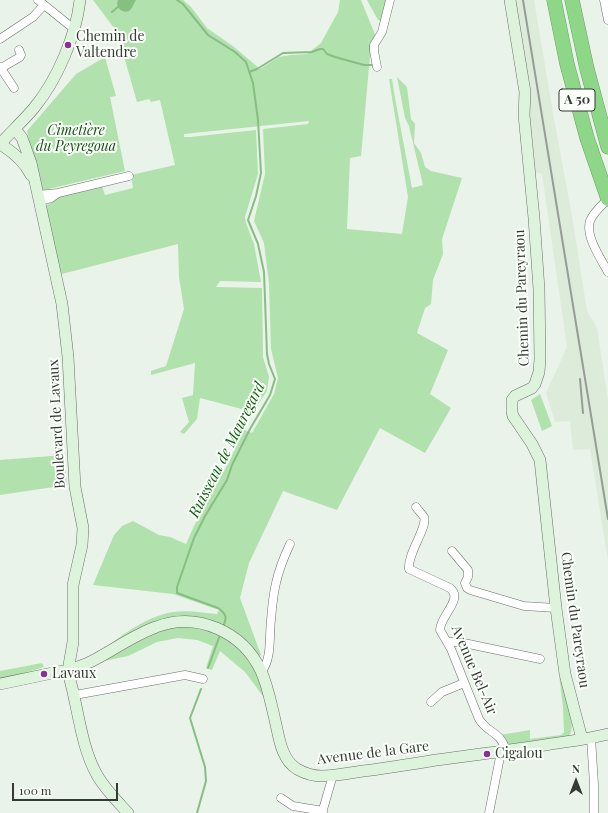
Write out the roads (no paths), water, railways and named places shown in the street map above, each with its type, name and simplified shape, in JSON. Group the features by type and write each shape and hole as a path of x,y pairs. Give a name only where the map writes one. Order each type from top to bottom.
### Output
{"highway":[{"name":"A 50","path":"554,0 567,64 587,138 608,199"},
{"name":"A 50","path":"572,0 587,69 608,147"}],"street":[{"path":"25,157 0,144 34,108 45,92 64,56 74,27 80,0"},
{"path":"377,67 374,45 382,32 390,0"},
{"name":"Chemin du Pareyraou","path":"510,0 525,92 524,115 534,218 540,359 535,384 532,388 520,392 515,396 512,400 512,412 540,460 556,608 565,674 586,739"},
{"path":"604,0 608,20"},
{"path":"0,40 33,17 41,2 69,25 74,27"},
{"path":"14,88 0,68 20,57 21,55 19,50"},
{"name":"Boulevard de Lavaux","path":"15,129 22,138 25,157 35,182 39,198 63,312 68,357 75,487 83,528 82,545 73,585 73,642 68,670 75,695 86,750 91,762 104,786 128,813"},
{"path":"39,198 129,176"},
{"path":"608,199 596,212 590,222 589,232 592,242 608,272"},
{"name":"Avenue Bel-Air","path":"416,507 424,517 425,521 414,547 408,567 411,571 454,591 455,598 443,618 440,627 441,632 448,642 479,719 483,726 503,741 504,751"},
{"path":"262,671 266,666 271,620 280,565 290,544"},
{"path":"452,551 468,570 468,577 465,583 467,588 470,590 524,606 556,608"},
{"name":"Avenue de la Gare","path":"0,684 68,670 93,661 145,631 164,624 182,622 200,623 214,626 228,633 247,648 262,671 268,688 284,755 296,768 312,775 333,775 586,739 608,734"},
{"path":"448,642 459,642 540,659"},
{"path":"75,695 185,676 203,679"},
{"path":"431,702 442,692 464,682"},
{"path":"586,739 594,784 594,813"},
{"path":"489,813 504,751"},
{"path":"281,798 293,806 322,812 333,775"}],"waterway":[{"name":"Ruisseau de Mauregard","path":"177,0 183,4 208,35 235,52 246,62 253,83 258,120 261,173 256,196 248,220 258,244 264,272 267,354 275,379 270,395 250,429 232,465 227,480 205,516 194,538 177,587 177,593 221,610 225,614 223,627"},
{"path":"112,12 119,6"},
{"path":"249,72 257,69 283,53 312,52 320,49 323,49 327,54 335,57 364,65 372,65"},
{"name":"Ruisseau de Mauregard","path":"208,668 220,635"},
{"name":"Ruisseau de Mauregard","path":"197,813 206,781 205,767 190,718 201,689"}],"railway":[{"path":"523,0 608,519"},
{"path":"580,379 583,413"}],"place":[{"name":"Chemin de Valtendre","path":"68,45"},
{"name":"Lavaux","path":"44,674"},
{"name":"Cigalou","path":"487,754"}],"park label":[{"name":"Cimetière du Peyregoua","path":"76,140"}]}
